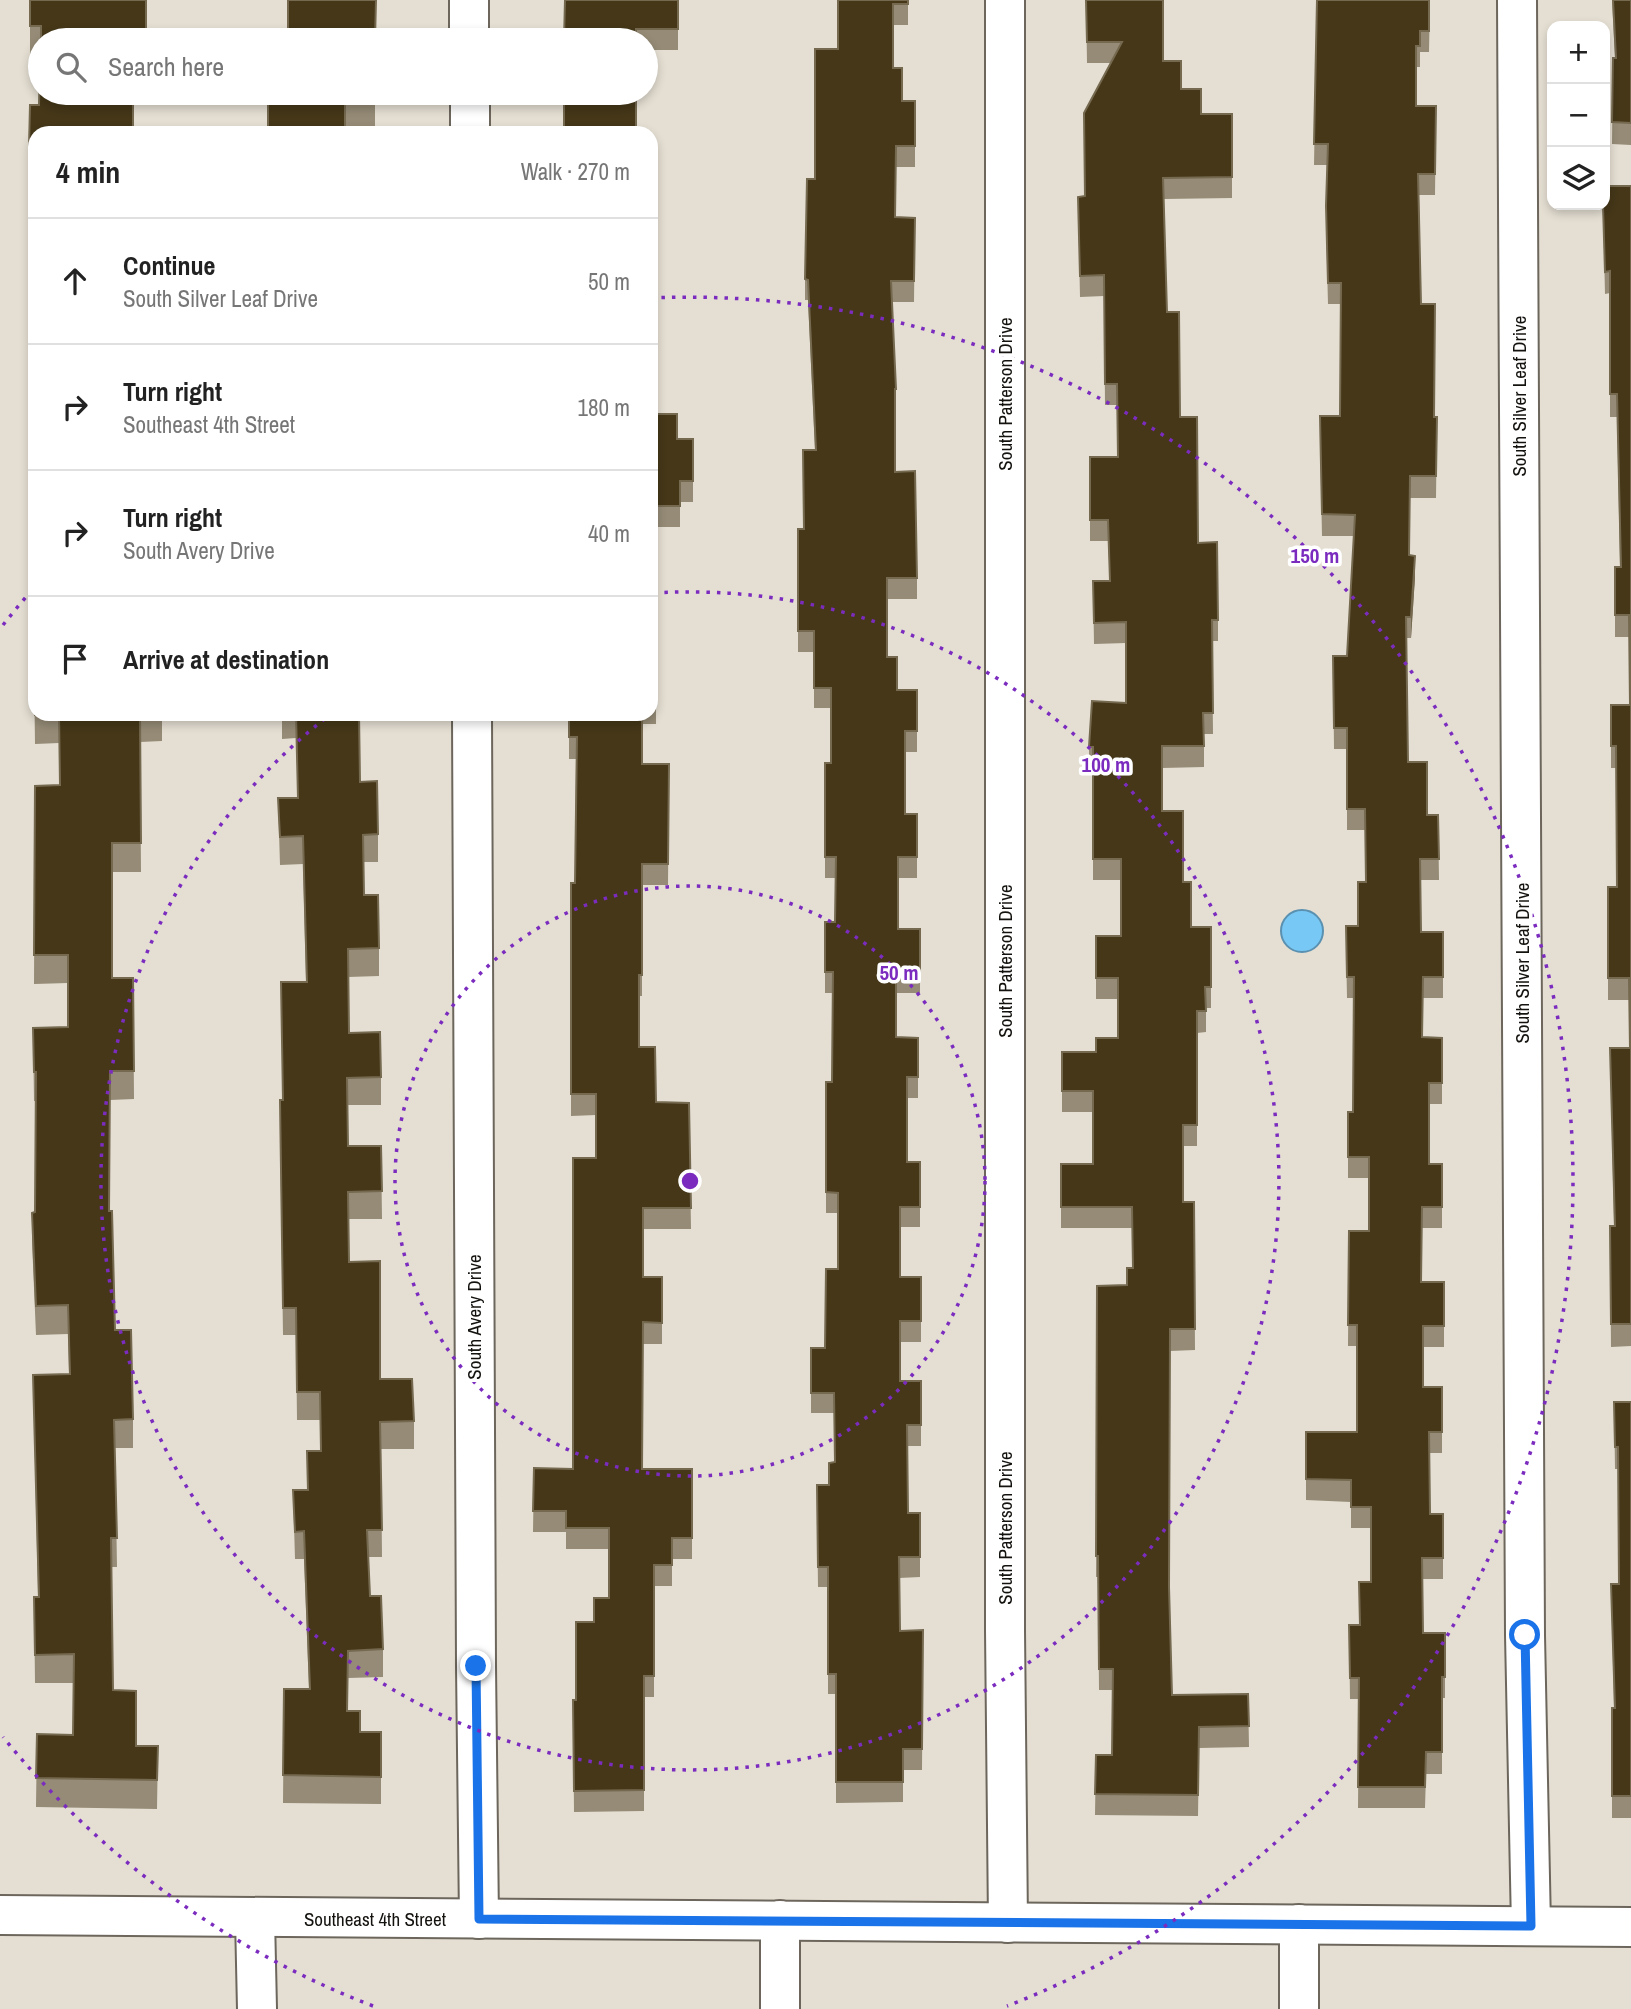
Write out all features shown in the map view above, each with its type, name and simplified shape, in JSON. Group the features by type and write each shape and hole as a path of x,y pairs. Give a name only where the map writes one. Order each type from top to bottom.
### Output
{"street":[{"path":"469,0 469,28"},
{"name":"South Patterson Drive","path":"1005,0 1005,1630 1008,1923"},
{"name":"South Silver Leaf Drive","path":"1517,0 1525,1635 1531,1926"},
{"path":"470,105 470,126"},
{"name":"South Avery Drive","path":"472,721 479,1919"},
{"name":"Southeast 4th Street","path":"0,1915 1631,1927"},
{"path":"255,1918 257,2009"},
{"path":"780,1920 780,2009"},
{"path":"1299,1924 1299,2009"}],"water":[{"path":"1302,910 1317,916 1323,931 1317,946 1302,952 1287,946 1281,931 1287,916"}],"building":[{"path":"30,0 146,0 146,28 30,26"},
{"path":"288,0 376,0 375,28 288,28"},
{"path":"565,0 678,0 678,29 564,28"},
{"path":"838,0 908,0 908,4 893,4 893,68 902,68 902,101 915,101 915,146 896,146 895,217 915,218 914,281 891,281 896,389 895,472 915,471 917,578 887,578 887,657 897,657 897,690 917,690 917,731 905,731 905,814 917,814 917,857 898,857 898,929 920,929 920,972 896,972 896,1037 918,1038 918,1077 907,1077 907,1162 920,1162 920,1207 900,1207 900,1277 921,1277 921,1321 900,1321 900,1381 921,1381 921,1425 907,1425 908,1513 920,1513 920,1557 899,1557 900,1631 923,1630 922,1749 903,1749 903,1782 836,1782 836,1674 828,1674 828,1567 818,1567 817,1485 829,1485 829,1463 835,1462 834,1393 811,1393 811,1348 825,1348 826,1269 838,1269 838,1193 826,1192 826,1082 832,1082 833,972 825,972 825,922 835,922 836,857 825,857 825,763 831,763 831,688 814,688 814,631 798,631 798,529 804,529 803,450 816,450 808,280 805,279 807,179 815,179 815,49 838,49"},
{"path":"1086,0 1163,0 1163,61 1181,61 1181,89 1201,89 1201,114 1232,114 1232,177 1163,178 1167,312 1179,312 1180,417 1197,417 1198,543 1217,542 1218,620 1212,620 1213,713 1203,713 1204,746 1162,746 1162,811 1183,811 1183,882 1191,882 1191,927 1211,927 1211,987 1205,987 1206,1011 1197,1011 1197,1125 1183,1125 1183,1202 1194,1202 1195,1329 1170,1329 1169,1587 1172,1695 1248,1694 1249,1726 1199,1727 1198,1795 1095,1794 1096,1755 1112,1755 1113,1669 1099,1669 1096,1556 1097,1286 1127,1285 1127,1268 1133,1268 1132,1207 1061,1207 1061,1164 1093,1164 1093,1091 1062,1091 1062,1052 1096,1052 1096,1038 1118,1038 1118,978 1096,978 1096,936 1121,936 1121,859 1093,859 1093,747 1089,747 1092,701 1126,703 1126,622 1094,623 1093,581 1110,581 1108,520 1090,520 1090,457 1118,457 1117,384 1105,384 1104,275 1080,276 1078,197 1085,196 1084,113 1122,42 1087,42"},
{"path":"1317,0 1429,0 1429,31 1420,31 1420,46 1416,46 1416,106 1436,106 1435,174 1418,174 1421,304 1435,304 1436,476 1410,476 1409,555 1415,556 1411,617 1406,617 1408,762 1427,762 1427,815 1438,815 1439,859 1420,859 1421,932 1443,932 1443,977 1423,977 1422,1037 1442,1038 1442,1083 1429,1083 1429,1164 1442,1164 1442,1207 1422,1207 1421,1282 1444,1282 1444,1326 1423,1326 1423,1387 1442,1387 1442,1432 1429,1432 1430,1514 1443,1514 1443,1558 1422,1558 1423,1633 1445,1633 1442,1752 1426,1752 1425,1787 1358,1787 1359,1678 1350,1678 1349,1625 1360,1625 1359,1582 1371,1582 1371,1507 1351,1507 1351,1480 1306,1479 1306,1432 1357,1432 1357,1325 1348,1325 1349,1231 1369,1231 1369,1157 1348,1157 1348,1112 1353,1112 1354,977 1347,977 1346,926 1358,926 1358,882 1366,882 1365,809 1347,809 1347,728 1334,728 1333,656 1347,656 1355,515 1322,514 1320,416 1340,416 1341,283 1328,283 1328,144 1314,144"},
{"path":"1613,0 1631,0 1631,123 1612,122 1613,58 1616,58"},
{"path":"30,105 133,105 133,126 30,126"},
{"path":"268,105 345,105 345,126 268,126"},
{"path":"564,105 636,105 636,126 564,126"},
{"path":"1610,186 1631,186 1631,1324 1611,1324 1610,1226 1615,1226 1610,1048 1630,1048 1629,978 1608,978 1608,887 1617,887 1616,746 1611,746 1611,705 1630,705 1629,615 1615,615 1615,567 1621,567 1617,394 1610,394 1610,271 1605,272 1603,210 1610,210"},
{"path":"658,414 677,414 677,439 693,439 693,481 680,481 680,506 658,506"},
{"path":"59,721 140,721 141,843 112,843 112,978 133,978 134,1071 110,1071 109,1211 112,1211 115,1330 131,1330 133,1419 114,1420 117,1538 111,1538 113,1690 136,1691 136,1746 158,1746 157,1780 36,1778 37,1734 73,1735 74,1654 35,1655 34,1597 39,1597 33,1375 70,1374 68,1305 36,1306 32,1213 35,1212 36,1072 33,1028 68,1027 68,955 34,955 35,786 60,785"},
{"path":"296,721 359,721 360,782 377,781 378,834 363,835 364,895 378,895 379,948 348,949 349,1033 380,1032 381,1077 347,1078 348,1146 381,1146 382,1191 348,1192 349,1262 380,1261 380,1379 412,1379 414,1421 380,1422 382,1530 367,1530 370,1596 381,1596 383,1649 348,1651 347,1711 360,1711 360,1732 381,1732 381,1777 283,1775 284,1689 310,1689 304,1531 295,1532 293,1490 308,1490 307,1451 321,1451 320,1392 297,1392 296,1308 283,1308 281,982 307,982 303,836 280,837 278,798 298,798"},
{"path":"569,721 642,721 642,764 669,764 668,864 642,864 639,1047 655,1047 656,1102 689,1103 691,1208 643,1208 643,1277 662,1277 662,1323 643,1322 642,1469 692,1469 692,1538 672,1538 672,1565 654,1565 654,1676 644,1676 644,1790 574,1791 576,1622 594,1622 594,1598 609,1598 609,1528 566,1528 566,1511 533,1511 534,1468 573,1469 573,1158 596,1158 596,1094 571,1094 571,883 575,883 577,737 569,737"},
{"path":"1614,1402 1631,1402 1631,1796 1612,1796 1612,1708 1615,1708 1611,1584 1619,1584 1618,1447 1615,1447"}],"route":[{"path":"476,1666 479,1919 1531,1926 1525,1635"}]}
